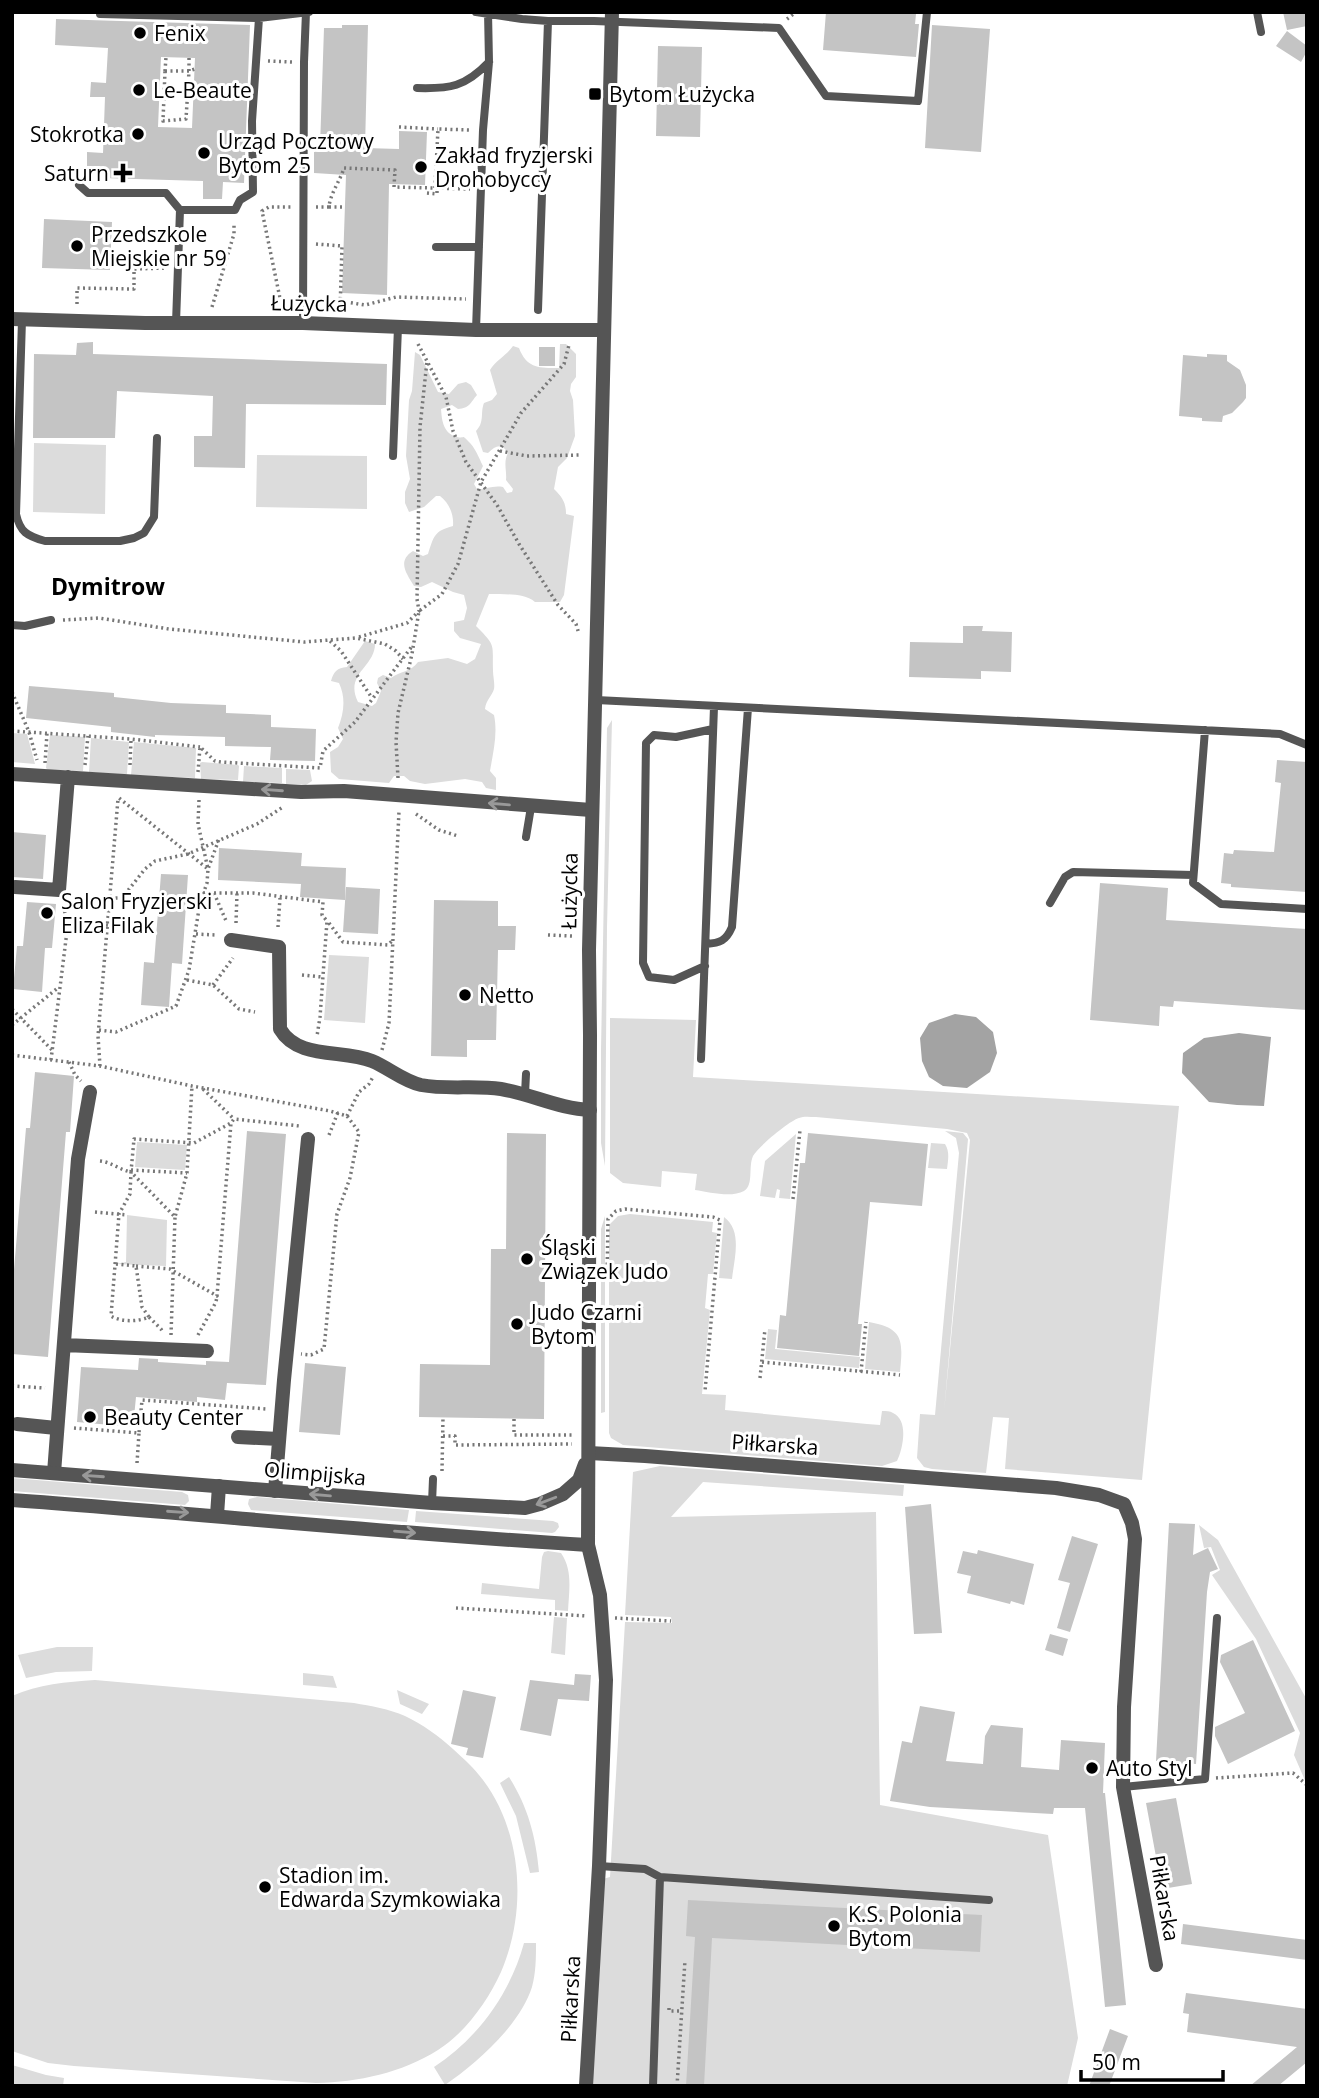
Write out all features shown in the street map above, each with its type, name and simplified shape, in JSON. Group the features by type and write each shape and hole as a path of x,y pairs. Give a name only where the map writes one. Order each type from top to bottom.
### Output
{"street":[{"name":"Łużycka","path":"589,1453 595,1194 590,1110 591,810 612,17"},
{"name":"Łużycka","path":"17,319 303,323 476,330 604,330"},
{"path":"12,774 301,792 344,791 399,802 591,810"},
{"path":"15,887 59,890 68,777"},
{"path":"230,940 279,947 279,1029 294,1044 330,1054 356,1056 420,1085 498,1089 578,1110 590,1110"},
{"path":"54,1473 63,1428 59,1389 78,1159 90,1092"},
{"path":"275,1491 305,1136"},
{"path":"64,1345 206,1351"},
{"path":"17,1424 63,1428"},
{"path":"238,1437 279,1439"},
{"name":"Piłkarska","path":"586,2086 599,1866 606,1680 600,1595 588,1545 589,1453 907,1472 1056,1488 1099,1495 1124,1504 1135,1539 1124,1707 1124,1787 1156,1965"},
{"name":"Olimpijska","path":"12,1470 525,1508 563,1494 579,1480 589,1453"},
{"path":"216,1515 219,1486"},
{"path":"12,1500 588,1545"}],"lane":[{"path":"100,14 258,18 307,12 303,323"},
{"path":"476,12 548,21 612,17 779,28 827,96 918,101 927,12"},
{"path":"476,330 489,62 488,12"},
{"path":"1257,12 1261,32"},
{"path":"180,210 235,210 240,200 253,192 252,121 258,18"},
{"path":"538,310 548,21"},
{"path":"417,88 451,88 477,75 489,62"},
{"path":"79,185 88,193 166,193 180,210 176,323"},
{"path":"436,247 479,247"},
{"path":"17,319 16,513 18,525 23,532 45,541 120,541 144,533 154,517 158,439"},
{"path":"393,456 398,327"},
{"path":"12,625 25,626 51,620"},
{"path":"596,700 1280,734 1307,745"},
{"path":"701,1059 714,706"},
{"path":"706,944 719,943 727,938 732,927 748,708"},
{"path":"705,966 674,980 649,977 643,963 646,743 654,734 676,737 713,729"},
{"path":"1205,730 1193,883 1221,904 1307,909"},
{"path":"526,837 531,807"},
{"path":"1049,903 1065,877 1073,872 1193,875"},
{"path":"525,1094 526,1074"},
{"path":"432,1503 433,1479"},
{"path":"1124,1787 1205,1779 1217,1618"},
{"path":"599,1866 645,1869 660,1877 989,1900"},
{"path":"653,2086 660,1877"}],"path":[{"path":"166,57 163,121 193,118"},
{"path":"186,119 189,58"},
{"path":"266,61 280,62"},
{"path":"165,71 195,69"},
{"path":"399,127 484,130"},
{"path":"426,193 437,194 438,129"},
{"path":"329,207 329,201 344,168 395,170 394,187 482,189"},
{"path":"284,318 262,211 268,207 345,207"},
{"path":"195,323 198,315 210,315 234,234 235,210"},
{"path":"303,244 342,246 340,311 344,325"},
{"path":"77,321 77,288 134,289 134,269 177,268"},
{"path":"340,301 365,305 396,297 477,299"},
{"path":"417,338 446,397 453,431 466,462 558,605 576,624 580,636"},
{"path":"51,620 99,618 304,642 356,638 407,622 442,594 458,564 481,482 520,413 564,365 571,340"},
{"path":"347,1116 359,1092 374,1076 389,1023 399,802 396,742 398,713 419,611 420,427 427,361"},
{"path":"500,451 527,456 581,455"},
{"path":"356,638 386,644 403,659"},
{"path":"330,641 341,651 372,699"},
{"path":"323,751 355,722 414,643"},
{"path":"12,731 131,739 200,747"},
{"path":"44,776 47,733"},
{"path":"84,778 88,736"},
{"path":"100,1066 99,1030 118,799 131,739"},
{"path":"110,898 122,898 145,869 155,861 188,854 271,817 301,792"},
{"path":"99,1030 116,1032 176,1006 187,980 208,869 118,799"},
{"path":"399,802 439,830 458,835"},
{"path":"51,1060 68,923 59,890"},
{"path":"203,893 237,893 323,902 322,915 343,942 388,945 392,941"},
{"path":"214,893 227,923"},
{"path":"236,923 237,893"},
{"path":"278,927 280,897"},
{"path":"68,923 78,921 108,925"},
{"path":"317,1039 327,921"},
{"path":"196,934 216,935"},
{"path":"548,935 572,936"},
{"path":"213,985 233,958"},
{"path":"302,975 322,978"},
{"path":"187,980 213,985 239,1009 255,1012"},
{"path":"12,1026 61,986"},
{"path":"12,1009 52,1050"},
{"path":"12,1055 100,1066 202,1088 338,1112 347,1116 359,1132 350,1178 337,1214 324,1349 311,1355 299,1354"},
{"path":"172,1326 175,1217 187,1173 192,1086"},
{"path":"198,1332 216,1303 232,1121 202,1088"},
{"path":"329,1135 338,1112"},
{"path":"136,1266 142,1307 149,1317 136,1321 114,1319 111,1316 119,1214 130,1194 134,1139 194,1143 232,1121 302,1126 305,1136"},
{"path":"793,1199 800,1130"},
{"path":"100,1161 109,1162 125,1171 187,1173"},
{"path":"131,1171 175,1217"},
{"path":"607,1286 608,1219 616,1211 638,1210 713,1217 720,1220 705,1391"},
{"path":"95,1212 127,1216"},
{"path":"116,1264 174,1270 217,1296"},
{"path":"862,1371 866,1322"},
{"path":"761,1378 765,1329"},
{"path":"762,1362 900,1375"},
{"path":"12,1386 59,1389"},
{"path":"137,1463 142,1401 191,1407 281,1410"},
{"path":"443,1417 443,1454"},
{"path":"141,1418 162,1420"},
{"path":"514,1419 514,1435 573,1435"},
{"path":"63,1428 139,1433"},
{"path":"443,1436 455,1436 455,1445 573,1444"},
{"path":"456,1608 567,1615"},
{"path":"1205,1779 1293,1773 1307,1785"},
{"path":"677,2086 685,1960"}],"shaded area":[{"path":"560,344 566,344 576,354 576,377 570,391 575,436 567,458 558,467 554,489 563,500 566,514 574,516 564,595 560,602 535,602 519,595 489,594 476,626 490,642 493,650 494,689 485,709 494,715 495,722 495,743 490,771 496,778 496,790 486,788 482,782 465,779 425,784 410,781 404,776 394,776 389,783 339,779 331,772 330,752 338,747 343,739 338,728 343,700 339,683 331,681 336,671 347,667 365,641 375,644 374,652 357,677 355,692 358,702 372,706 381,691 378,678 383,675 391,678 412,668 418,662 448,658 467,664 475,659 481,644 460,638 454,631 454,622 464,620 467,608 464,595 432,582 421,587 414,586 404,567 408,555 413,551 423,556 428,554 436,535 453,526 450,509 440,496 436,496 424,507 409,512 405,503 405,492 410,479 406,456 415,352 420,355 438,392 449,394 458,384 466,382 471,385 477,395 465,408 458,409 452,405 441,409 443,422 449,433 465,438 477,453 483,466 474,484 477,489 503,487 507,493 513,489 506,480 505,463 508,453 499,446 488,453 483,452 476,431 484,403 497,394 490,370 513,346 519,348 530,364 559,368"},
{"path":"34,443 106,445 105,514 33,512"},
{"path":"257,455 367,456 367,509 256,507"},
{"path":"612,720 605,1166 601,1143 601,1050 607,728"},
{"path":"12,733 27,734 35,764 12,762"},
{"path":"50,735 85,737 83,771 46,768"},
{"path":"91,738 129,742 127,774 89,772"},
{"path":"134,742 196,748 195,778 131,775"},
{"path":"202,762 238,765 238,780 201,779"},
{"path":"244,766 282,768 282,783 243,782"},
{"path":"286,769 310,770 312,781 306,785 286,784"},
{"path":"329,955 369,957 365,1023 324,1020"},
{"path":"955,1014 976,1017 993,1032 997,1053 990,1072 967,1088 943,1086 929,1077 922,1061 920,1038 929,1023"},
{"path":"610,1018 696,1020 693,1077 1179,1106 1142,1480 1005,1469 1009,1418 993,1417 986,1473 932,1469 924,1467 917,1458 920,1414 935,1415 959,1153 956,1138 945,1131 963,1133 968,1139 944,1412 970,1140 967,1133 803,1117 794,1120 756,1152 752,1160 749,1185 739,1193 720,1194 695,1190 697,1174 662,1171 661,1187 623,1183 610,1173"},
{"path":"1239,1033 1271,1037 1264,1106 1209,1102 1182,1073 1183,1053 1204,1038"},
{"path":"796,1134 790,1199 779,1198 780,1190 777,1189 775,1198 760,1196 765,1161"},
{"path":"137,1142 187,1145 185,1170 135,1167"},
{"path":"931,1143 945,1144 948,1153 947,1169 928,1168"},
{"path":"630,1214 713,1222 712,1232 717,1233 713,1274 708,1274 705,1308 710,1310 702,1394 726,1395 725,1410 867,1424 880,1425 882,1411 891,1412 898,1417 903,1428 903,1442 897,1461 882,1466 623,1445 611,1438 609,1225 618,1216"},
{"path":"127,1215 167,1220 166,1266 116,1264 126,1262"},
{"path":"605,1216 605,1412 601,1413 601,1229"},
{"path":"724,1217 734,1230 735,1237 732,1279 719,1278"},
{"path":"869,1322 889,1328 899,1338 900,1372 865,1369"},
{"path":"768,1329 777,1330 775,1349 860,1357 859,1368 765,1359"},
{"path":"660,1466 904,1485 903,1496 703,1482 671,1517 876,1512 880,1805 1048,1835 1078,2038 1067,2086 592,2086 603,1879 610,1877 625,1622 672,1623 671,1617 625,1615 633,1472"},
{"path":"12,1478 182,1492 188,1495 189,1501 185,1505 12,1491"},
{"path":"257,1497 409,1510 407,1522 251,1510 249,1499"},
{"path":"416,1511 553,1521 558,1523 559,1527 552,1533 415,1522"},
{"path":"1199,1525 1218,1540 1307,1700 1307,1785 1294,1755 1300,1733 1256,1639 1212,1575 1220,1570 1211,1547 1204,1548"},
{"path":"544,1552 561,1553 567,1566 568,1611 555,1610 555,1600 481,1594 482,1583 539,1589 542,1557"},
{"path":"554,1617 567,1618 565,1655 551,1653"},
{"path":"57,1647 93,1647 92,1671 56,1672 26,1678 18,1655"},
{"path":"303,1673 333,1676 337,1688 303,1685"},
{"name":"Stadion im. Edwarda Szymkowiaka","path":"95,1680 354,1703 399,1714 418,1723 461,1756 483,1780 506,1824 517,1873 517,1899 515,1924 501,1972 482,2005 457,2035 438,2050 409,2065 364,2078 316,2083 74,2066 48,2063 12,2051 12,1696 42,1686"},
{"path":"397,1690 429,1704 422,1714 400,1704"},
{"path":"509,1777 530,1823 539,1872 530,1873 516,1816 500,1783"},
{"path":"524,1943 536,1943 534,1976 526,2001 496,2042 445,2085 434,2067 465,2043 490,2013 510,1980"},
{"path":"12,2065 64,2078 63,2086 12,2086"}],"building":[{"path":"826,12 916,14 915,24 919,24 916,57 823,50"},
{"path":"1283,12 1307,12 1307,26 1287,30"},
{"path":"56,19 250,25 244,183 223,182 222,199 203,199 203,181 102,178 103,167 87,166 87,152 103,153 105,97 90,97 91,82 106,83 108,48 55,45","holes":["161,57 195,58 192,128 158,127"]},
{"path":"342,25 368,25 365,148 399,149 399,131 427,132 425,185 389,184 387,295 342,293 346,175 314,173 314,147 320,147 324,28 342,28"},
{"path":"932,25 990,29 981,152 925,148"},
{"path":"1287,31 1307,46 1301,62 1276,46"},
{"path":"658,46 702,47 700,137 656,136"},
{"name":"Przedszkole Miejskie nr 59","path":"44,219 112,222 110,270 42,268"},
{"path":"93,342 93,354 387,364 386,405 246,404 245,468 194,467 194,436 212,436 213,396 117,391 115,438 33,438 34,354 76,355 77,343"},
{"path":"539,347 555,347 555,366 539,366"},
{"path":"1207,354 1227,355 1227,361 1240,370 1246,385 1246,398 1232,413 1223,416 1222,422 1179,416 1183,355 1207,357"},
{"path":"963,626 983,626 982,631 1012,632 1011,672 981,671 981,679 909,677 910,642 963,643"},
{"path":"29,686 114,693 114,697 171,703 226,705 226,713 271,715 271,727 316,729 315,761 270,760 271,747 225,746 225,737 155,737 111,732 111,727 26,718"},
{"path":"1277,760 1307,762 1307,892 1231,887 1231,884 1221,883 1224,853 1233,854 1234,850 1274,852 1281,783 1275,782"},
{"path":"12,832 46,835 43,879 12,877"},
{"path":"219,848 302,853 301,866 346,868 345,900 300,897 301,884 218,880"},
{"path":"161,874 188,875 182,964 172,963 169,1007 141,1005 144,962 154,963"},
{"path":"1100,883 1168,888 1166,920 1307,929 1307,1010 1174,1001 1173,1007 1160,1006 1159,1026 1090,1020"},
{"path":"346,887 380,889 378,934 343,932"},
{"name":"Netto","path":"434,900 498,901 498,926 516,926 515,950 498,950 496,1040 467,1040 467,1057 431,1056"},
{"path":"27,902 56,904 52,948 45,948 42,992 13,989 17,946 23,946"},
{"path":"35,1072 74,1076 70,1132 66,1132 48,1357 12,1354 12,1293 26,1128 30,1128"},
{"path":"247,1131 286,1134 266,1385 227,1383 225,1400 197,1397 197,1402 136,1397 133,1427 77,1422 81,1367 138,1370 139,1358 206,1365 206,1361 229,1362"},
{"path":"507,1133 546,1134 544,1419 419,1417 420,1364 490,1365 491,1249 506,1249"},
{"path":"808,1133 928,1144 922,1206 870,1202 858,1324 862,1324 859,1356 777,1348 780,1315 786,1316 800,1163 805,1163"},
{"path":"305,1363 346,1367 340,1435 299,1432"},
{"path":"931,1504 942,1633 914,1634 905,1507"},
{"path":"1169,1523 1195,1524 1193,1555 1208,1548 1218,1569 1210,1572 1207,1592 1196,1764 1183,1763 1182,1772 1167,1771 1167,1762 1156,1761"},
{"path":"1072,1536 1098,1544 1070,1632 1057,1628 1070,1583 1058,1580"},
{"path":"978,1550 1034,1564 1024,1605 967,1593 971,1576 957,1573 963,1551 977,1554"},
{"path":"1050,1634 1068,1639 1063,1656 1045,1650"},
{"path":"1253,1640 1295,1731 1228,1764 1215,1736 1215,1727 1245,1713 1220,1662 1221,1655"},
{"path":"575,1674 591,1675 589,1701 558,1699 551,1736 520,1730 530,1680 574,1685"},
{"path":"463,1690 496,1697 483,1758 466,1755 468,1748 451,1744"},
{"path":"920,1706 955,1712 946,1761 983,1764 985,1736 991,1725 1023,1728 1021,1767 1059,1770 1061,1740 1105,1743 1103,1793 1126,2005 1105,2007 1085,1808 1054,1808 1053,1814 930,1807 890,1801 902,1741 912,1743"},
{"path":"1176,1798 1192,1884 1162,1889 1146,1803"},
{"name":"K.S. Polonia Bytom","path":"688,1900 982,1915 980,1952 712,1938 704,2086 686,2086 695,1937 686,1936"},
{"path":"1183,1924 1307,1940 1307,1960 1181,1944"},
{"path":"1186,1993 1307,2009 1307,2062 1278,2086 1250,2086 1297,2047 1187,2032 1189,2014 1183,2013"},
{"path":"1110,2029 1128,2036 1109,2086 1089,2086"}],"place":[{"name":"Fenix","path":"140,33"},
{"name":"Le-Beaute","path":"139,90"},
{"name":"Bytom Łużycka","path":"595,94"},
{"name":"Stokrotka","path":"138,134"},
{"name":"Urząd Pocztowy Bytom 25","path":"204,153"},
{"name":"Zakład fryzjerski Drohobyccy","path":"421,167"},
{"name":"Saturn","path":"123,173"},
{"name":"Przedszkole Miejskie nr 59","path":"77,246"},
{"name":"Salon Fryzjerski Eliza Filak","path":"47,913"},
{"name":"Netto","path":"465,995"},
{"name":"Śląski Związek Judo","path":"527,1259"},
{"name":"Judo Czarni Bytom","path":"517,1324"},
{"name":"Beauty Center","path":"90,1417"},
{"name":"Auto Styl","path":"1092,1768"},
{"name":"Stadion im. Edwarda Szymkowiaka","path":"265,1887"},
{"name":"K.S. Polonia Bytom","path":"834,1926"}],"district":[{"name":"Dymitrow","path":"108,586"}]}
